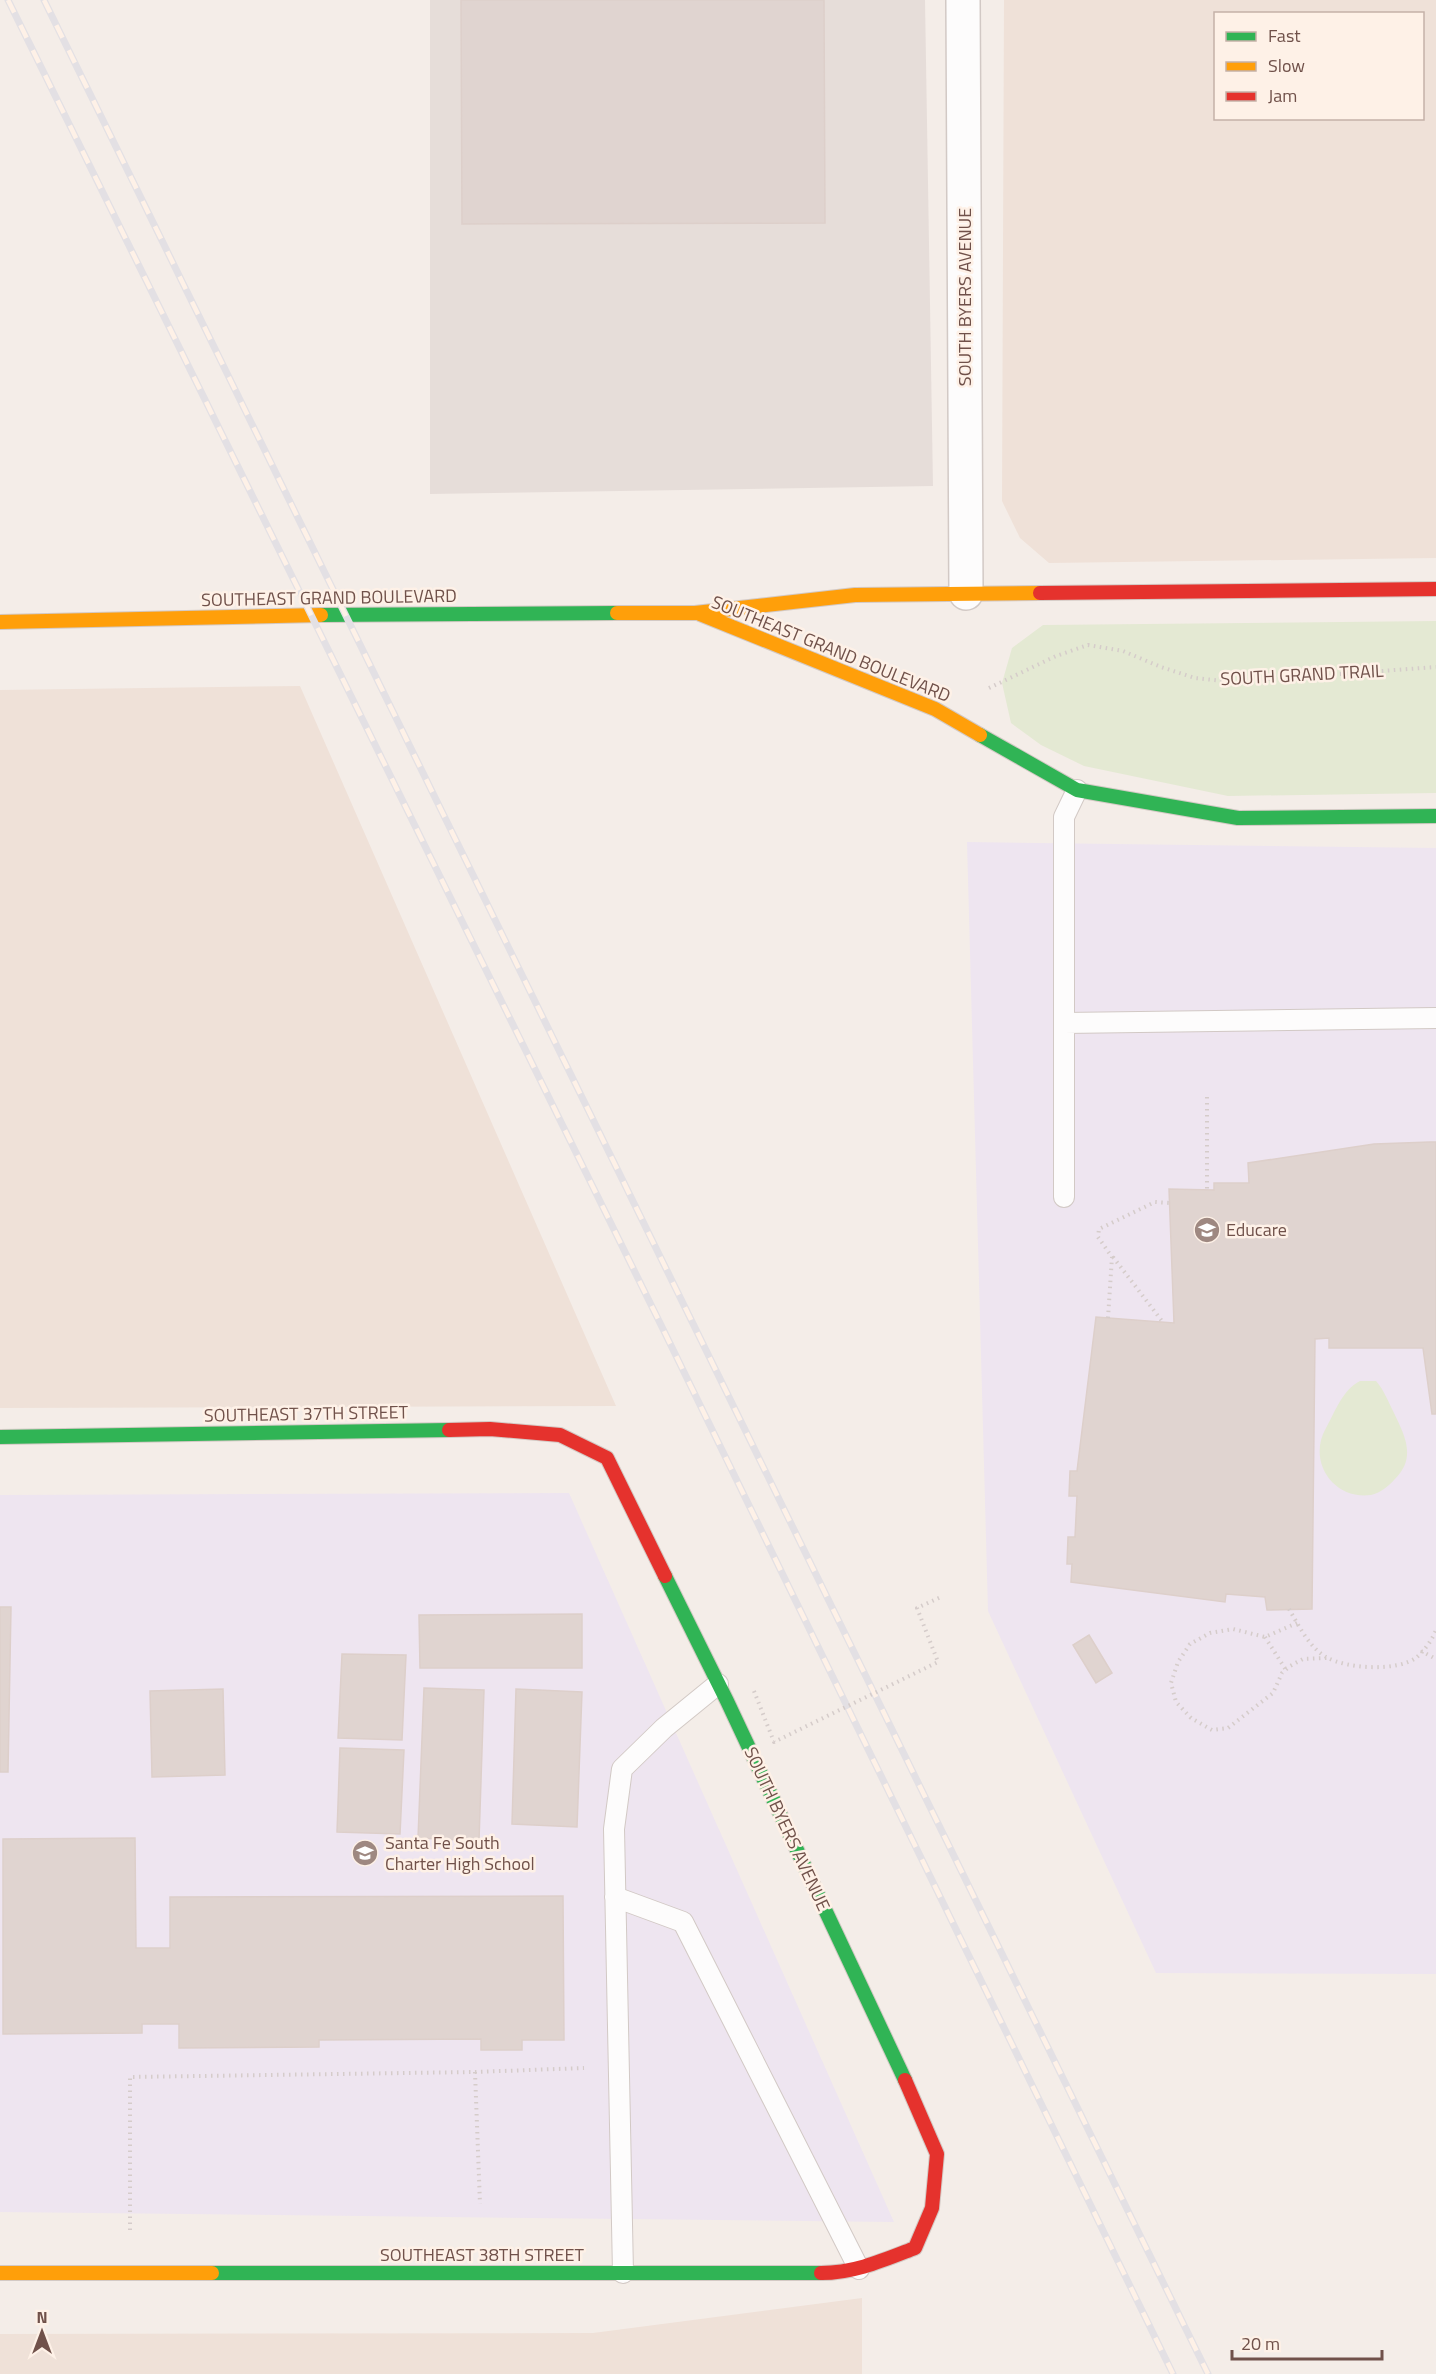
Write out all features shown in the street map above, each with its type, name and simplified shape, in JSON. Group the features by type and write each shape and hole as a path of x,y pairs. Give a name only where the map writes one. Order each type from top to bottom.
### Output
{"street":[{"name":"SOUTH BYERS AVENUE","path":"963,0 966,593"},
{"name":"SOUTHEAST GRAND BOULEVARD","path":"0,622 310,615 695,613 855,595 1436,589"},
{"name":"SOUTHEAST GRAND BOULEVARD","path":"695,613 935,709 1077,790 1238,818 1436,816"},
{"name":"SOUTHEAST 37TH STREET","path":"0,1437 490,1429 560,1435 608,1458"},
{"name":"SOUTH BYERS AVENUE","path":"608,1458 723,1693 907,2085 937,2154 932,2208"},
{"name":"SOUTHEAST 38TH STREET","path":"0,2273 841,2273 860,2269 915,2248 932,2208"}],"lane":[{"path":"1064,1197 1064,817 1077,790"},
{"path":"1064,1023 1436,1018"},
{"path":"623,2273 614,1829 622,1769 664,1728 723,1693"},
{"path":"615,1897 683,1922 860,2269"}],"path":[{"name":"SOUTH GRAND TRAIL","path":"935,709 1002,683 1056,656 1088,645 1123,651 1161,668 1195,678 1232,682 1436,667"},
{"path":"1208,1097 1208,1190"},
{"path":"1162,1322 1098,1237 1099,1229 1155,1202 1170,1203"},
{"path":"1108,1318 1112,1257"},
{"path":"754,1691 774,1742 938,1662 917,1608 943,1596"},
{"path":"1288,1609 1311,1644 1327,1658"},
{"path":"1297,1623 1265,1637 1233,1629 1210,1633 1190,1644 1178,1662 1171,1683 1176,1702 1191,1718 1212,1730 1228,1728 1273,1694 1286,1670 1303,1659 1327,1658 1358,1668 1389,1667 1416,1658 1432,1640 1436,1630"},
{"path":"1265,1637 1286,1670"},
{"path":"1421,1651 1436,1659"},
{"path":"130,2233 130,2077 594,2068"},
{"path":"475,2072 480,2204"}],"shaded area":[{"path":"430,0 925,0 933,486 430,494"},
{"path":"1004,0 1436,0 1436,558 1049,563 1020,538 1002,501"},
{"path":"300,686 616,1406 0,1408 0,690"},
{"name":"Educare","path":"967,842 1436,848 1436,1974 1156,1973 988,1611"},
{"name":"Santa Fe South Charter High School","path":"569,1493 894,2222 0,2212 0,1495"},
{"path":"862,2298 862,2374 0,2374 0,2334 593,2333"}],"green space":[{"path":"1436,621 1436,793 1228,796 1084,766 1041,745 1011,723 1002,683 1012,648 1043,625"},
{"path":"1360,1381 1376,1381 1379,1384 1398,1422 1407,1447 1407,1455 1401,1472 1387,1487 1371,1495 1357,1495 1335,1485 1327,1476 1320,1453 1321,1441 1336,1408 1349,1389"}],"building":[{"path":"461,0 824,0 825,223 462,224"},
{"name":"Educare","path":"1436,1142 1436,1414 1432,1414 1423,1348 1329,1348 1329,1338 1315,1339 1312,1609 1267,1610 1265,1597 1226,1594 1225,1602 1071,1582 1072,1564 1067,1564 1068,1537 1075,1537 1077,1496 1069,1496 1070,1471 1077,1471 1096,1317 1174,1323 1169,1189 1214,1190 1214,1183 1249,1183 1248,1163 1374,1144"},
{"path":"0,1607 11,1607 8,1772 0,1772"},
{"path":"582,1614 582,1668 420,1668 419,1615"},
{"path":"1089,1635 1112,1673 1096,1683 1073,1645"},
{"path":"342,1654 406,1655 402,1740 338,1738"},
{"path":"424,1688 484,1690 479,1841 418,1838"},
{"path":"223,1689 225,1775 152,1777 150,1691"},
{"path":"516,1689 582,1692 577,1827 512,1824"},
{"path":"340,1748 404,1750 400,1834 337,1832"},
{"name":"Santa Fe South Charter High School","path":"135,1838 136,1948 170,1948 170,1897 563,1896 564,2040 522,2040 522,2050 481,2050 481,2039 319,2040 319,2047 179,2048 179,2024 142,2024 142,2033 3,2034 3,1839"}],"railway":[{"path":"8,0 661,1325 1173,2374"},
{"path":"44,0 1208,2374"}],"traffic: fast":[{"path":"321,615 617,613"},
{"path":"980,735 1077,790 1238,818 1436,816"},
{"path":"0,1437 449,1430"},
{"path":"665,1576 727,1701 905,2080"},
{"path":"212,2273 821,2273"}],"traffic: slow":[{"path":"617,613 695,613 855,595 1040,593"},
{"path":"700,614 935,709 980,735"},
{"path":"0,622 321,615"},
{"path":"0,2273 212,2273"}],"traffic: jam":[{"path":"1040,593 1436,589"},
{"path":"449,1430 490,1429 560,1435 607,1458 665,1576"},
{"path":"821,2273 858,2268 915,2248 932,2208 937,2154 905,2080"}],"place":[{"name":"Educare","path":"1207,1230"},
{"name":"Santa Fe South Charter High School","path":"365,1853"}]}
